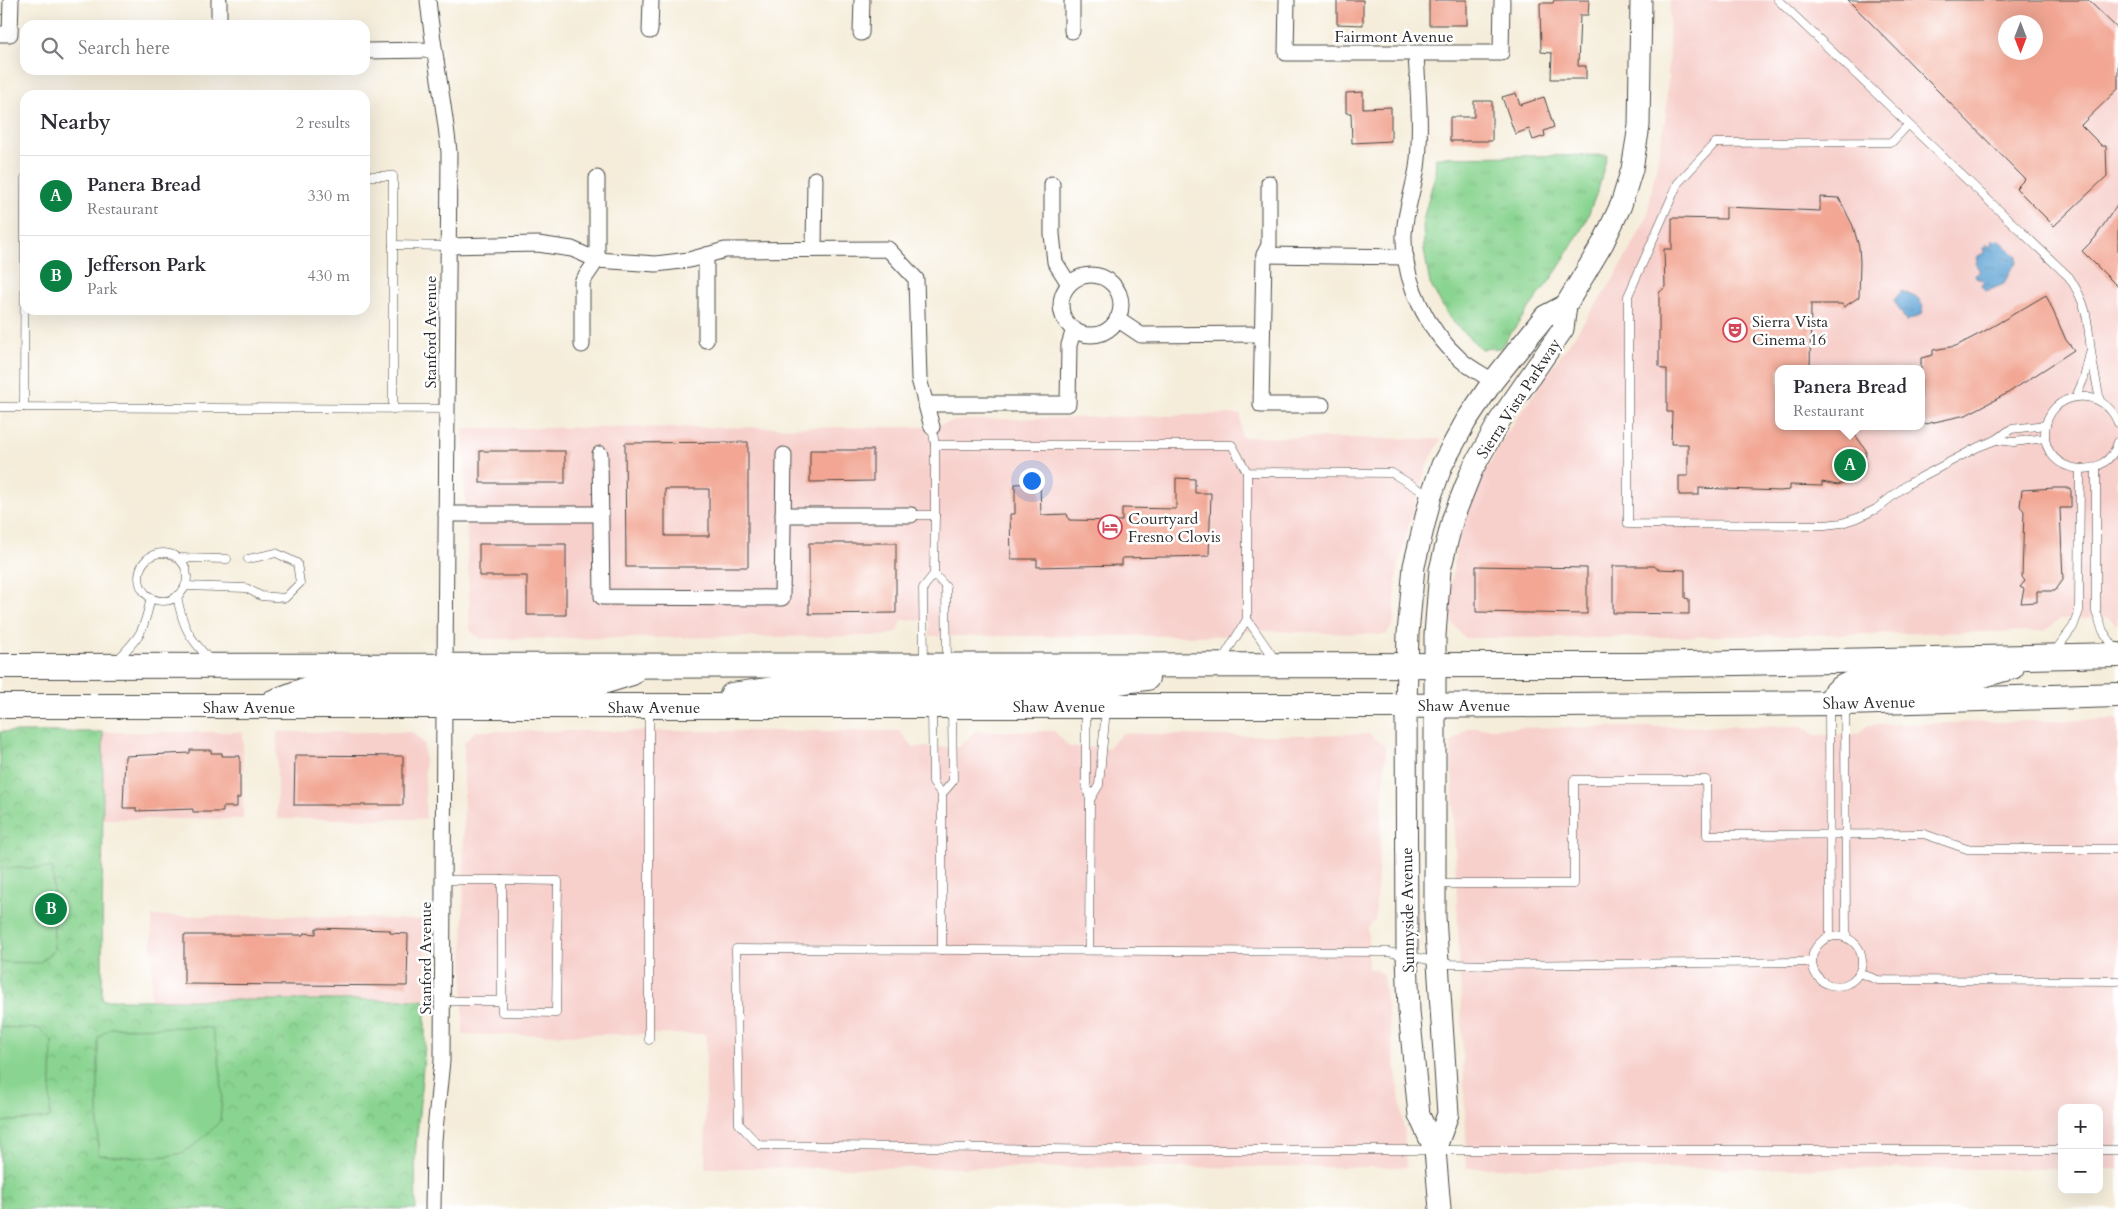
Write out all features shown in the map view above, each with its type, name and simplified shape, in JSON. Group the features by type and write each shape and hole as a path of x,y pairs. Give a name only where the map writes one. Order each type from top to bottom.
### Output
{"main road":[{"name":"Sierra Vista Parkway","path":"1435,665 1437,599 1445,543 1472,470 1500,420 1563,329 1566,305 1603,242 1621,205 1632,169 1639,126 1641,0"},
{"name":"Sierra Vista Parkway","path":"1407,666 1414,566 1431,496 1446,458 1466,421 1493,381 1545,316 1566,305"},
{"path":"1445,543 1452,482 1466,452 1495,402 1497,395 1493,381"},
{"path":"0,666 1638,665 2118,655"},
{"path":"1837,703 1836,692 1854,682 1969,679 2045,657"},
{"name":"Sunnyside Avenue","path":"1435,665 1437,961 1448,1114 1435,1150"},
{"path":"260,707 315,686 426,687 435,683 444,666"},
{"path":"444,707 447,697 455,688 467,686 593,684 660,666"},
{"path":"649,707 788,686 920,686 933,682 935,666"},
{"path":"942,707 942,691 953,685 1099,685 1218,666"},
{"name":"Sunnyside Avenue","path":"1407,666 1407,955 1409,1011 1419,1115 1435,1150 1440,1209"},
{"name":"Shaw Avenue","path":"0,706 1434,706 1837,703 2118,695"}],"street":[{"path":"5,34 11,0"},
{"path":"219,0 219,20"},
{"name":"Stanford Avenue","path":"428,0 433,50 444,104 449,152 444,666"},
{"path":"650,31 651,0"},
{"path":"861,32 862,0"},
{"path":"1072,0 1072,31"},
{"name":"Fairmont Avenue","path":"1288,0 1286,53 1416,54 1501,53 1502,0"},
{"path":"370,51 433,50"},
{"path":"1416,54 1419,138 1417,168 1404,236 1412,287 1423,312 1439,337 1462,361 1493,381"},
{"path":"582,345 582,282 597,260 597,178"},
{"path":"814,249 815,179"},
{"path":"1269,183 1269,245 1264,255 1261,405 1322,405"},
{"path":"1052,184 1052,234 1055,262 1069,284"},
{"path":"448,246 538,244 572,249 597,260 656,264 689,260 725,250 888,249 916,278 919,379 932,427"},
{"path":"706,255 706,340"},
{"path":"1264,255 1406,257"},
{"path":"1088,275 1108,280 1114,286 1121,302 1117,319 1104,331 1094,334 1084,334 1074,329 1066,322 1061,308 1063,292 1069,284 1078,278 1088,275"},
{"path":"1117,319 1140,335 1262,334"},
{"path":"926,404 1068,404 1069,345 1074,329"},
{"path":"600,454 602,597 782,598 784,455"},
{"path":"446,514 601,514"},
{"path":"783,515 911,515"},
{"name":"Stanford Avenue","path":"433,1209 434,1140 442,1061 444,707"}],"lane":[{"path":"1778,0 2069,277 2085,307 2100,401"},
{"path":"1908,125 1892,142 1715,143 1678,183 1628,296 1628,524 1825,525 1842,523 1868,513 1908,484 1978,447 1996,440 2011,429 2046,425"},
{"path":"370,176 393,176 393,409"},
{"path":"393,245 448,246"},
{"path":"24,315 24,407"},
{"path":"2076,397 2084,378 2091,351"},
{"path":"2117,420 2112,411 2100,401 2088,397 2076,397 2057,406 2046,425 2045,438 2052,454 2057,460 2072,469 2080,470 2096,467 2105,462 2112,455 2118,442"},
{"path":"0,407 447,409"},
{"path":"932,427 935,445 934,574 923,588 935,666"},
{"path":"1996,440 2014,442 2045,438"},
{"path":"935,445 1232,445 1247,472 1247,620 1218,666"},
{"path":"2096,467 2096,612 2103,632 2118,651"},
{"path":"2045,657 2055,651 2064,640 2073,627 2079,611 2080,470"},
{"path":"1247,472 1392,473 1431,496"},
{"path":"911,515 935,515"},
{"path":"178,558 186,571 185,586 177,596 164,600 151,597 140,583 141,568 150,557 165,553 178,558 227,559"},
{"path":"185,586 246,588 261,596 285,598 300,583 296,563 276,553 248,559"},
{"path":"934,574 946,587 935,666"},
{"path":"177,596 183,626 191,640 216,667"},
{"path":"110,667 138,638 148,614 151,597"},
{"path":"1247,620 1280,666"},
{"path":"1837,703 1846,834 1846,938"},
{"path":"1830,937 1829,835 1837,703"},
{"path":"1089,950 1090,800 1086,783 1096,706"},
{"path":"1090,800 1099,784 1096,706"},
{"path":"649,707 649,1040"},
{"path":"942,707 933,783 942,794 942,950"},
{"path":"942,707 953,781 942,794"},
{"path":"1435,884 1574,884 1574,780 1706,780 1707,835 1924,834 1967,849 2118,849"},
{"path":"443,880 502,880 558,881 556,1013 502,1012 502,880"},
{"path":"1830,937 1846,938 1857,946 1861,952 1862,966 1860,973 1848,984 1840,987 1831,986 1817,978 1811,962 1812,956 1818,944 1830,937"},
{"path":"1811,962 1489,965 1437,961 1388,952 736,949 739,1124 759,1145 1128,1150 2058,1150"},
{"path":"1860,973 1878,980 2118,981"},
{"path":"442,1001 502,1001"},
{"path":"2103,1150 2118,1150"}],"shaded area":[{"path":"1670,0 2118,0 2118,625 2107,617 2060,619 2045,631 1597,638 1465,638 1452,623 1449,596 1456,551 1477,487 1506,434 1611,283 1636,239 1647,215 1665,121"},
{"path":"1241,414 1241,437 1441,439 1427,466 1405,539 1397,574 1394,623 1386,635 1241,630 1241,636 929,636 929,620 902,620 898,631 887,636 480,639 470,630 463,428 926,427 963,420"},
{"path":"2118,719 2118,1169 2103,1169 2103,1104 2058,1104 2058,1169 1467,1168 1451,743 1467,728 1802,726 1815,735 1858,734 1868,725"},
{"path":"475,731 899,731 914,747 959,747 975,731 1054,731 1069,747 1108,748 1123,733 1220,736 1369,734 1386,747 1375,920 1368,928 1368,969 1376,969 1383,976 1404,1130 1407,1167 705,1168 706,1034 463,1035 464,743"},
{"path":"103,732 243,732 243,819 103,819"},
{"path":"277,732 412,732 424,744 426,819 277,819"},
{"path":"152,916 291,916 425,920 425,1000 151,1000"}],"green space":[{"path":"1607,155 1599,187 1585,223 1558,269 1500,348 1481,349 1450,319 1430,284 1424,250 1423,220 1435,175 1436,157"},
{"path":"0,732 103,732 102,1000 425,1000 425,1045 415,1157 416,1209 0,1209"},
{"path":"0,868 53,868 54,950 39,963 0,962"},
{"path":"0,1027 40,1029 52,1041 50,1118 0,1122"},
{"path":"110,1028 212,1028 221,1074 220,1121 194,1145 177,1154 148,1157 98,1155 98,1038"}],"water":[{"path":"2000,240 2017,257 2017,263 2011,269 2004,284 1990,290 1985,290 1981,286 1984,281 1976,278 1975,274 1980,272 1976,264 1978,256 1984,253 1983,248 1987,244 1990,248 1992,241"},
{"path":"1902,291 1919,299 1923,307 1922,314 1906,321 1894,300"}],"building":[{"path":"1337,0 1363,0 1363,25 1337,24"},
{"path":"1429,0 1467,0 1467,25 1429,25"},
{"path":"1554,0 1589,0 1588,15 1580,15 1578,66 1586,66 1586,79 1551,79 1552,53 1541,52 1540,3 1553,3"},
{"path":"1848,0 2088,0 2118,29 2118,89 2081,125 2102,146 2106,146 2107,176 2054,226 2016,188 2025,179"},
{"path":"1363,92 1363,108 1391,107 1391,141 1352,143 1351,113 1346,113 1346,93"},
{"path":"1516,93 1520,105 1544,97 1554,127 1544,131 1545,136 1533,140 1529,129 1515,134 1502,97"},
{"path":"1474,101 1492,101 1492,141 1450,141 1450,117 1474,117"},
{"name":"Sierra Vista Cinema 16","path":"1820,197 1839,198 1853,226 1859,247 1859,297 1844,307 1842,304 1811,304 1810,365 1775,365 1775,430 1853,430 1866,450 1865,466 1855,478 1838,485 1822,482 1822,486 1790,485 1790,490 1780,491 1699,488 1699,495 1679,495 1679,476 1688,476 1688,444 1671,444 1672,412 1667,412 1667,369 1662,369 1659,366 1659,293 1665,287 1664,249 1672,249 1672,218 1726,219 1726,207 1820,211"},
{"path":"2118,203 2118,287 2082,251 2095,238"},
{"path":"2046,295 2066,340 2074,350 2008,393 1966,415 1925,424 1925,365 1921,365 1921,358 1933,355 1933,350 1956,346"},
{"path":"748,442 748,567 626,567 625,443","holes":["665,489 709,489 709,536 665,536"]},
{"path":"810,450 873,450 873,481 810,482"},
{"path":"480,451 565,451 565,483 480,483"},
{"name":"Courtyard Fresno Clovis","path":"1176,478 1195,479 1195,493 1211,493 1209,556 1122,558 1122,565 1037,567 1037,559 1011,559 1010,514 1015,514 1015,484 1040,483 1041,515 1067,514 1069,520 1122,521 1122,508 1176,509"},
{"path":"2071,488 2071,508 2060,508 2063,580 2055,591 2037,591 2037,602 2021,603 2024,589 2020,587 2025,581 2022,577 2024,511 2020,506 2022,490"},
{"path":"809,543 896,543 896,613 809,614"},
{"path":"479,544 566,544 566,615 527,615 527,576 479,576"},
{"path":"1476,566 1587,568 1587,614 1476,612"},
{"path":"1613,566 1654,566 1658,569 1685,570 1685,598 1689,599 1689,614 1613,613"},
{"path":"190,750 211,750 211,753 222,753 222,756 240,756 240,798 237,798 237,807 223,807 223,812 193,812 193,809 136,811 136,808 123,808 125,756 190,753"},
{"path":"295,755 403,756 403,805 294,805"},
{"path":"316,928 390,930 390,933 408,934 407,986 184,984 184,935 303,935 304,933 316,934"}],"place":[{"name":"Sierra Vista Cinema 16","path":"1735,330"},
{"name":"Panera Bread","path":"1850,465"},
{"name":"Courtyard Fresno Clovis","path":"1110,527"},
{"name":"Jefferson Park","path":"51,909"}]}
